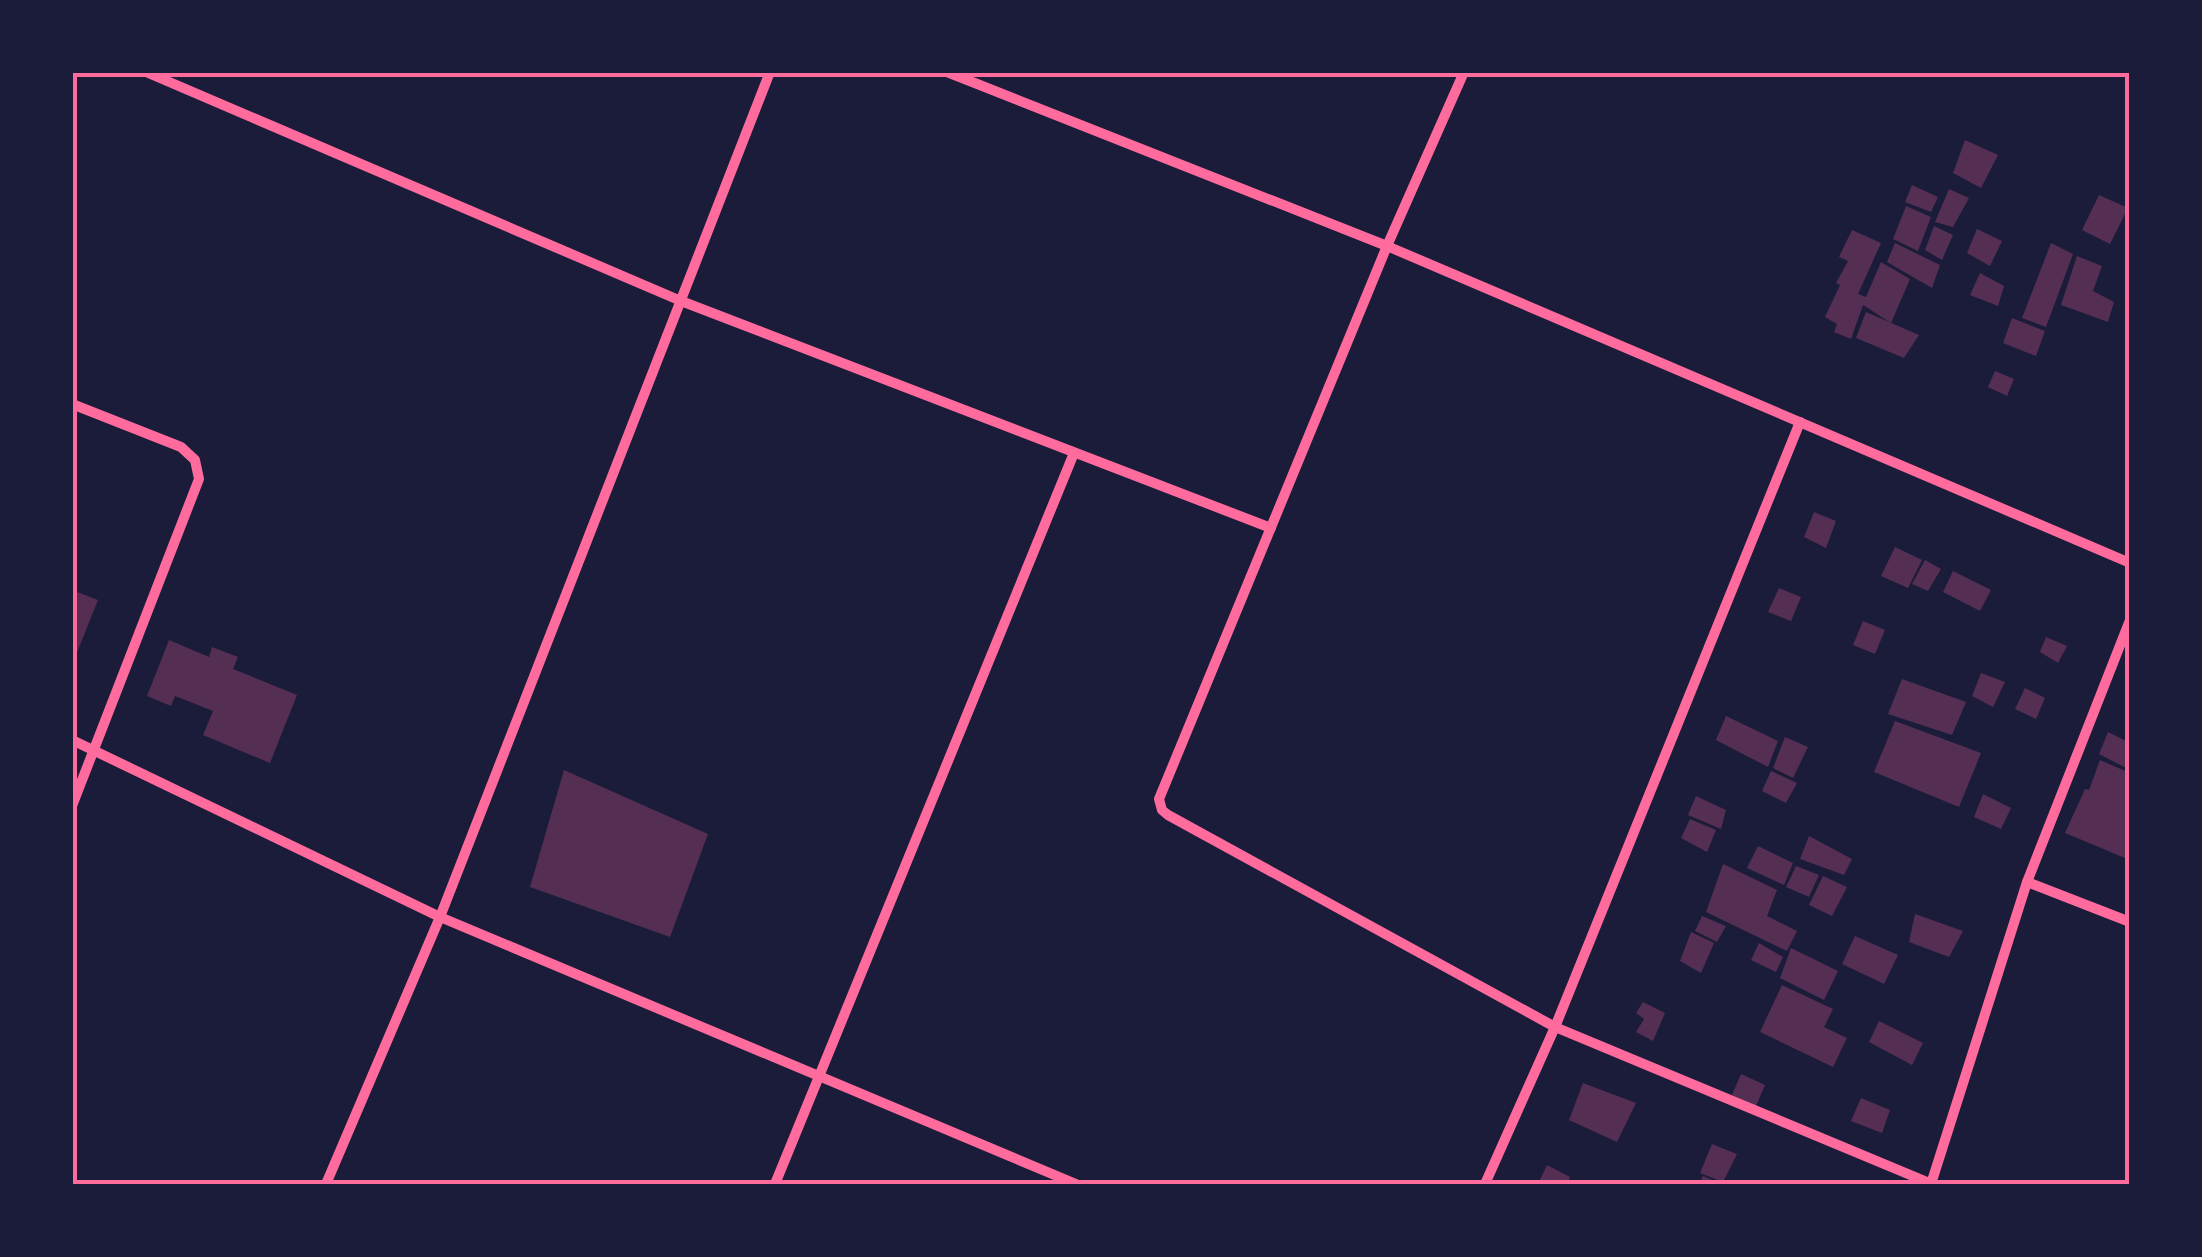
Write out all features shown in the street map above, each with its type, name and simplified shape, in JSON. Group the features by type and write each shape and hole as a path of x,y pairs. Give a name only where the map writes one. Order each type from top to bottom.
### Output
{"street":[{"path":"146,72 681,301 1271,528"},
{"path":"326,1184 440,917 770,72"},
{"path":"947,72 1387,246 2130,563"},
{"path":"1464,72 1387,246 1159,799 1162,810 1554,1027 1931,1184 2027,882 2130,620"},
{"path":"72,404 181,447 195,460 199,478 72,806"},
{"path":"1484,1184 1554,1027 1800,422"},
{"path":"775,1184 1074,452"},
{"path":"72,740 440,917 1076,1184"},
{"path":"2027,882 2130,922"}],"building":[{"path":"1965,140 1998,155 1981,188 1953,173"},
{"path":"1912,185 1938,197 1931,212 1905,202"},
{"path":"1949,189 1969,198 1953,227 1935,222"},
{"path":"2099,195 2128,208 2110,244 2082,230"},
{"path":"1906,206 1931,217 1918,251 1893,239"},
{"path":"1934,226 1953,235 1942,260 1925,250"},
{"path":"1977,229 2002,241 1990,266 1967,253"},
{"path":"1852,230 1881,243 1858,294 1866,297 1881,262 1910,279 1891,323 1863,305 1851,339 1834,332 1837,324 1825,317 1848,261 1839,257"},
{"path":"1895,243 1940,265 1932,288 1887,262"},
{"path":"2051,243 2073,254 2046,327 2022,318"},
{"path":"2077,256 2102,266 2093,291 2114,302 2108,322 2061,305"},
{"path":"1980,273 2004,286 1998,306 1970,295"},
{"path":"1866,312 1919,335 1904,358 1856,338"},
{"path":"2012,318 2045,331 2036,356 2003,343"},
{"path":"1995,371 2014,379 2007,396 1988,387"},
{"path":"1814,512 1836,521 1826,548 1804,537"},
{"path":"1895,547 1922,560 1908,588 1881,576"},
{"path":"1925,560 1941,569 1928,591 1912,584"},
{"path":"1953,571 1991,590 1980,611 1943,592"},
{"path":"1779,588 1801,597 1791,621 1768,612"},
{"path":"72,590 98,600 76,655 72,653"},
{"path":"1863,621 1885,630 1875,654 1853,645"},
{"path":"2046,637 2067,646 2058,663 2040,652"},
{"path":"169,640 209,657 212,647 238,657 233,669 297,695 270,763 203,735 213,711 175,696 171,706 147,696"},
{"path":"1981,673 2005,682 1993,707 1972,696"},
{"path":"1902,679 1966,702 1952,735 1888,714"},
{"path":"2025,688 2045,698 2036,719 2015,709"},
{"path":"1726,716 1778,741 1768,767 1716,740"},
{"path":"1895,721 1981,753 1959,807 1874,772"},
{"path":"2108,732 2130,743 2126,768 2099,754"},
{"path":"1785,737 1808,747 1793,778 1773,768"},
{"path":"2100,760 2130,773 2130,847 2125,858 2065,833 2085,789 2089,790"},
{"path":"564,770 708,834 670,937 530,887"},
{"path":"1771,771 1797,783 1786,803 1762,791"},
{"path":"1983,794 2011,808 2001,829 1974,817"},
{"path":"1696,796 1726,810 1721,829 1688,815"},
{"path":"1690,819 1716,830 1707,852 1681,838"},
{"path":"1809,836 1852,859 1844,875 1800,859"},
{"path":"1758,846 1793,863 1784,885 1747,868"},
{"path":"1723,864 1777,890 1767,916 1797,931 1787,951 1706,912"},
{"path":"1796,866 1819,875 1809,897 1786,887"},
{"path":"1823,876 1847,887 1832,916 1809,905"},
{"path":"1915,914 1963,931 1949,957 1909,942"},
{"path":"1702,916 1726,926 1717,942 1695,931"},
{"path":"1691,932 1714,943 1701,973 1680,961"},
{"path":"1855,936 1898,955 1884,984 1842,964"},
{"path":"1759,943 1783,957 1776,972 1751,960"},
{"path":"1791,948 1838,971 1824,1000 1780,978"},
{"path":"1782,985 1833,1009 1824,1027 1847,1038 1833,1067 1760,1032"},
{"path":"1643,1002 1665,1013 1653,1041 1636,1032 1644,1019 1636,1013"},
{"path":"1879,1021 1923,1043 1912,1065 1869,1042"},
{"path":"1741,1074 1765,1085 1756,1106 1732,1095"},
{"path":"1583,1083 1636,1103 1617,1142 1569,1120"},
{"path":"1861,1098 1890,1110 1882,1133 1851,1121"},
{"path":"1712,1144 1737,1154 1723,1182 1700,1173"},
{"path":"1547,1165 1570,1177 1567,1184 1538,1184"},
{"path":"1703,1176 1721,1184 1699,1184"}]}
